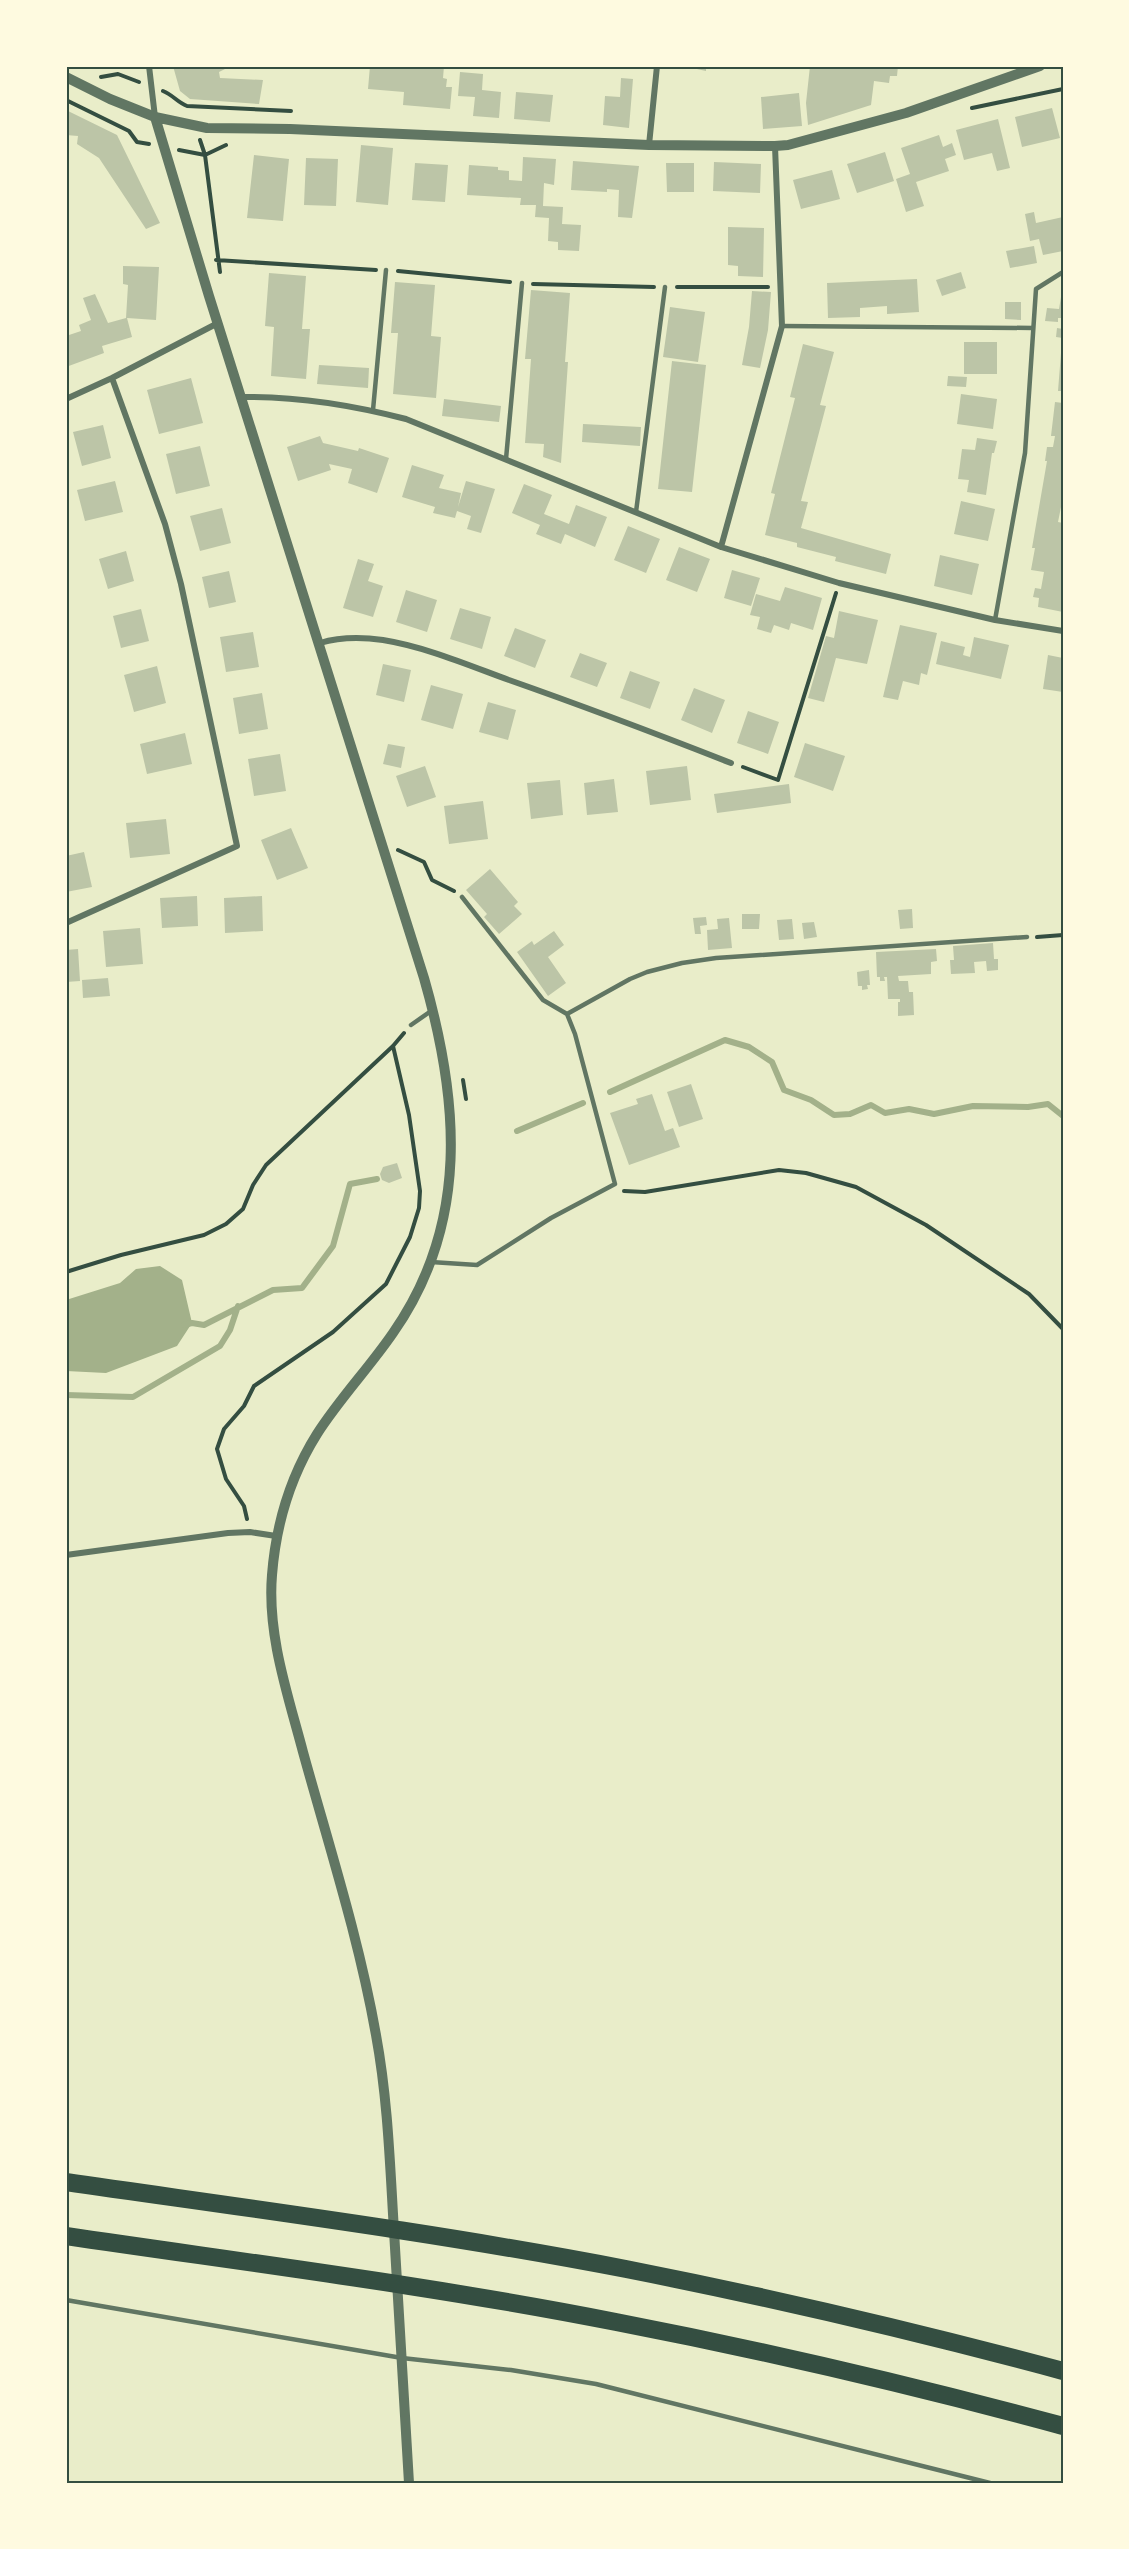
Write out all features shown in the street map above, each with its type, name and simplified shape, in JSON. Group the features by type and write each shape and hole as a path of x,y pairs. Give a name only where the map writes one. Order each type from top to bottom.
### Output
{"highway":[{"path":"66,2182 331,2220 624,2269 775,2300 1063,2371"},
{"path":"66,2236 463,2295 615,2322 768,2354 978,2403 1063,2426"}],"street":[{"path":"148,66 155,117 433,1010 446,1073 452,1137 448,1196 441,1231 431,1262 414,1300 400,1323 332,1413 306,1454 288,1493 276,1536 271,1589 278,1650 361,1966 376,2035 387,2119 409,2483"},
{"path":"649,145 657,66"},
{"path":"66,77 110,99 155,117 207,128 290,129 649,145 776,146 788,145 906,113 1040,66"},
{"path":"721,547 782,326 776,146"},
{"path":"66,399 218,323"},
{"path":"66,923 237,846 181,584 165,524 112,378"},
{"path":"242,397 293,398 373,410 406,419 721,547 839,583 995,620 1063,631"},
{"path":"320,643 333,639 384,640 440,655 629,722 731,763"},
{"path":"66,1555 228,1533 250,1532 276,1536"}],"lane":[{"path":"373,410 386,270"},
{"path":"995,620 1025,453 1036,289 1063,272"},
{"path":"506,459 522,283"},
{"path":"636,512 665,287"},
{"path":"782,326 1033,328"},
{"path":"431,1262 477,1265 551,1218 615,1184 575,1034 567,1014 543,1000 462,897"},
{"path":"567,1014 630,979 682,963 716,958 1027,937"},
{"path":"411,1025 433,1010"},
{"path":"66,2300 402,2358 511,2370 596,2384 990,2483"}],"path":[{"path":"99,77 118,74 173,95 177,102 187,106 295,112"},
{"path":"66,100 129,131 137,142 205,154"},
{"path":"198,259 386,270 522,283 781,287"},
{"path":"731,763 778,780 839,583"},
{"path":"400,849 424,862 432,880 449,886 462,897"},
{"path":"1027,937 1063,935"},
{"path":"66,1272 121,1255 204,1235 226,1224 243,1209 253,1185 266,1165 393,1046 411,1025"},
{"path":"244,1506 226,1479 217,1449 224,1429 244,1406 254,1386 333,1332 386,1284 410,1237 419,1208 420,1191 409,1115 393,1046"},
{"path":"615,1184 624,1191 645,1192 779,1170 806,1173 856,1187 926,1226 1029,1294 1063,1329"}],"shaded area":[{"path":"160,1266 182,1280 192,1323 177,1346 106,1373 66,1371 66,1300 120,1283 136,1269"}],"building":[{"path":"173,66 223,66 225,69 219,72 220,78 263,80 259,104 190,99 180,91"},
{"path":"370,66 444,66 443,78 447,79 446,87 452,87 450,109 403,105 404,92 368,89"},
{"path":"683,66 706,66 706,71"},
{"path":"810,66 898,66 897,76 890,76 889,83 874,81 871,105 808,125 806,103"},
{"path":"460,72 483,74 482,90 501,92 499,118 473,116 475,97 458,96"},
{"path":"621,78 633,79 629,128 603,125 605,96 620,97"},
{"path":"516,92 553,95 550,122 514,119"},
{"path":"799,93 802,126 763,129 761,97"},
{"path":"1052,108 1060,138 1022,147 1015,117"},
{"path":"66,110 117,135 160,223 146,229 99,158 77,144 78,136 66,135"},
{"path":"998,119 1010,168 997,171 992,153 964,160 956,130"},
{"path":"939,135 943,147 952,143 956,155 945,159 949,171 916,182 924,206 906,212 896,179 910,174 901,148"},
{"path":"361,145 393,148 388,205 356,202"},
{"path":"885,152 894,181 857,193 847,164"},
{"path":"254,155 289,159 283,221 247,218"},
{"path":"523,157 556,159 554,185 544,183 543,206 563,207 562,224 581,225 579,251 558,250 558,242 548,241 549,218 535,217 536,205 520,205 521,198 467,195 469,165 498,167 498,170 509,171 509,180 522,181"},
{"path":"306,158 338,159 336,206 304,205"},
{"path":"573,161 639,166 632,218 618,217 619,190 607,189 607,192 571,190"},
{"path":"714,162 761,164 760,193 713,191"},
{"path":"415,163 448,165 445,202 412,200"},
{"path":"666,163 694,163 694,192 667,192"},
{"path":"832,170 840,199 801,209 793,180"},
{"path":"1034,212 1036,223 1063,217 1063,251 1043,255 1039,239 1030,241 1025,214"},
{"path":"728,227 764,228 763,277 738,276 738,266 728,265"},
{"path":"1034,246 1037,263 1010,268 1006,251"},
{"path":"123,266 159,267 156,320 127,318 132,337 102,346 104,353 66,367 66,336 81,331 79,325 91,320 83,298 95,294 108,323 126,318 128,285 123,284"},
{"path":"961,272 966,288 942,296 936,280"},
{"path":"269,273 306,276 302,329 310,329 306,379 271,376 274,327 265,326"},
{"path":"917,279 919,312 887,314 887,306 860,308 860,317 828,318 827,283"},
{"path":"395,282 435,285 431,336 441,337 436,398 393,394 398,333 391,333"},
{"path":"531,290 570,293 561,463 543,457 544,444 525,443 531,359 525,359"},
{"path":"752,291 771,292 768,330 760,368 742,365 749,327"},
{"path":"1061,297 1063,298 1063,318 1058,318 1058,322 1045,321 1047,308 1059,309"},
{"path":"1005,302 1021,302 1021,320 1005,319"},
{"path":"670,307 705,312 698,362 663,357"},
{"path":"1057,328 1063,329 1063,338 1056,337"},
{"path":"964,342 997,342 997,374 964,374"},
{"path":"803,344 834,352 820,405 826,406 801,501 808,502 801,528 891,554 886,574 835,561 836,557 797,547 797,543 765,535 775,494 771,493 795,398 790,397"},
{"path":"1061,353 1063,353 1063,391 1058,391"},
{"path":"672,361 706,365 692,492 658,489"},
{"path":"319,365 369,368 368,388 317,384"},
{"path":"948,376 967,377 966,387 947,386"},
{"path":"191,378 203,423 159,434 147,390"},
{"path":"961,394 997,399 993,429 957,424"},
{"path":"444,399 501,406 499,422 442,416"},
{"path":"1055,402 1063,403 1063,508 1061,507 1058,522 1063,523 1061,553 1063,553 1063,612 1038,607 1039,598 1033,597 1035,588 1041,589 1044,572 1031,570 1035,548 1032,548 1047,461 1045,461 1047,447 1053,447 1055,436 1051,436"},
{"path":"583,424 641,427 640,446 582,442"},
{"path":"103,425 111,458 82,466 73,432"},
{"path":"320,436 323,443 358,451 359,448 389,458 377,493 348,483 352,469 329,464 331,470 298,481 287,447"},
{"path":"977,438 997,441 994,453 992,453 986,495 967,492 969,480 958,479 962,449 975,450"},
{"path":"200,446 210,486 176,494 166,454"},
{"path":"412,465 444,475 439,488 461,493 458,507 466,481 495,489 481,533 467,529 471,516 457,511 455,518 433,513 435,507 402,497"},
{"path":"115,481 123,512 85,521 77,490"},
{"path":"524,484 552,495 544,514 569,524 576,505 607,517 595,547 565,534 561,544 536,534 540,525 512,513"},
{"path":"961,501 995,509 988,541 954,534"},
{"path":"222,508 231,543 200,551 190,516"},
{"path":"628,526 660,539 646,573 614,560"},
{"path":"679,547 710,559 697,592 666,580"},
{"path":"126,551 134,581 108,589 99,559"},
{"path":"940,555 979,564 972,595 934,586"},
{"path":"358,559 374,564 368,581 383,586 373,617 343,608"},
{"path":"732,570 760,578 751,606 724,598"},
{"path":"229,571 236,602 209,608 202,577"},
{"path":"785,587 822,598 813,630 791,623 789,630 774,625 771,633 757,629 760,617 750,615 756,594 780,601"},
{"path":"406,590 437,600 427,632 396,622"},
{"path":"460,608 491,617 482,649 450,639"},
{"path":"141,609 149,641 121,648 113,616"},
{"path":"839,611 878,620 867,664 836,658 824,702 808,698 826,636 834,638"},
{"path":"900,625 937,633 927,675 921,673 919,685 903,681 898,700 883,697"},
{"path":"515,628 546,640 535,668 504,656"},
{"path":"253,632 259,667 226,672 220,637"},
{"path":"974,637 1009,645 1001,679 936,664 941,641 965,647 963,655 970,657"},
{"path":"580,653 607,663 597,687 570,677"},
{"path":"1048,655 1063,658 1063,692 1043,689"},
{"path":"383,664 411,670 404,702 376,695"},
{"path":"157,666 166,703 134,712 124,675"},
{"path":"630,671 660,682 650,709 620,698"},
{"path":"431,685 463,694 453,729 421,720"},
{"path":"694,688 725,700 712,733 681,720"},
{"path":"262,693 268,729 239,734 233,698"},
{"path":"488,702 516,710 508,740 479,732"},
{"path":"748,711 779,722 768,754 737,743"},
{"path":"185,733 192,764 147,774 140,744"},
{"path":"805,743 845,756 833,791 794,777"},
{"path":"388,744 405,747 401,768 383,764"},
{"path":"280,754 286,791 254,796 248,759"},
{"path":"425,766 436,797 407,807 396,776"},
{"path":"687,766 691,800 650,805 646,771"},
{"path":"614,779 618,812 587,815 584,783"},
{"path":"560,780 563,815 531,819 527,783"},
{"path":"789,784 791,803 717,813 714,794"},
{"path":"483,801 488,839 449,844 444,806"},
{"path":"166,819 170,854 130,858 126,823"},
{"path":"291,828 308,868 277,880 261,840"},
{"path":"84,852 92,887 66,892 66,856"},
{"path":"490,869 518,902 514,906 522,914 499,934 484,917 487,914 466,890"},
{"path":"197,896 198,926 162,928 160,898"},
{"path":"262,896 263,931 225,933 224,898"},
{"path":"912,909 913,928 900,929 898,910"},
{"path":"742,914 760,914 759,929 742,929"},
{"path":"706,917 707,925 700,926 701,934 695,934 693,918"},
{"path":"729,918 732,948 708,950 707,930 718,929 717,919"},
{"path":"792,919 794,939 779,940 777,920"},
{"path":"814,922 817,937 804,939 802,923"},
{"path":"140,928 143,964 106,967 103,931"},
{"path":"554,931 564,945 548,957 566,983 548,996 517,952 532,941 534,945"},
{"path":"993,943 994,959 998,959 998,970 987,971 986,961 974,962 975,973 951,974 950,960 954,960 953,946"},
{"path":"78,949 80,981 66,982 66,950"},
{"path":"936,949 937,961 931,962 931,974 898,976 899,981 908,981 909,992 913,992 914,1015 898,1016 900,999 888,999 887,977 884,977 885,981 880,981 880,977 877,977 876,952"},
{"path":"869,970 870,985 867,985 868,989 862,990 862,986 858,986 857,972"},
{"path":"108,978 110,996 83,998 82,980"},
{"path":"691,1084 703,1119 679,1127 667,1092"},
{"path":"652,1094 665,1131 673,1128 680,1147 629,1165 610,1113 638,1104 636,1099"},
{"path":"397,1163 402,1178 389,1183 382,1180 380,1174 383,1167"}],"waterway":[{"path":"610,1092 725,1040 749,1047 772,1062 784,1090 811,1100 834,1115 850,1114 871,1105 885,1113 909,1109 934,1114 973,1106 1028,1107 1048,1104 1063,1116"},
{"path":"517,1131 583,1103"},
{"path":"184,1325 192,1323 204,1325 273,1290 302,1288 333,1246 350,1184 377,1179"},
{"path":"66,1395 133,1397 220,1346 230,1330 238,1306"}]}
